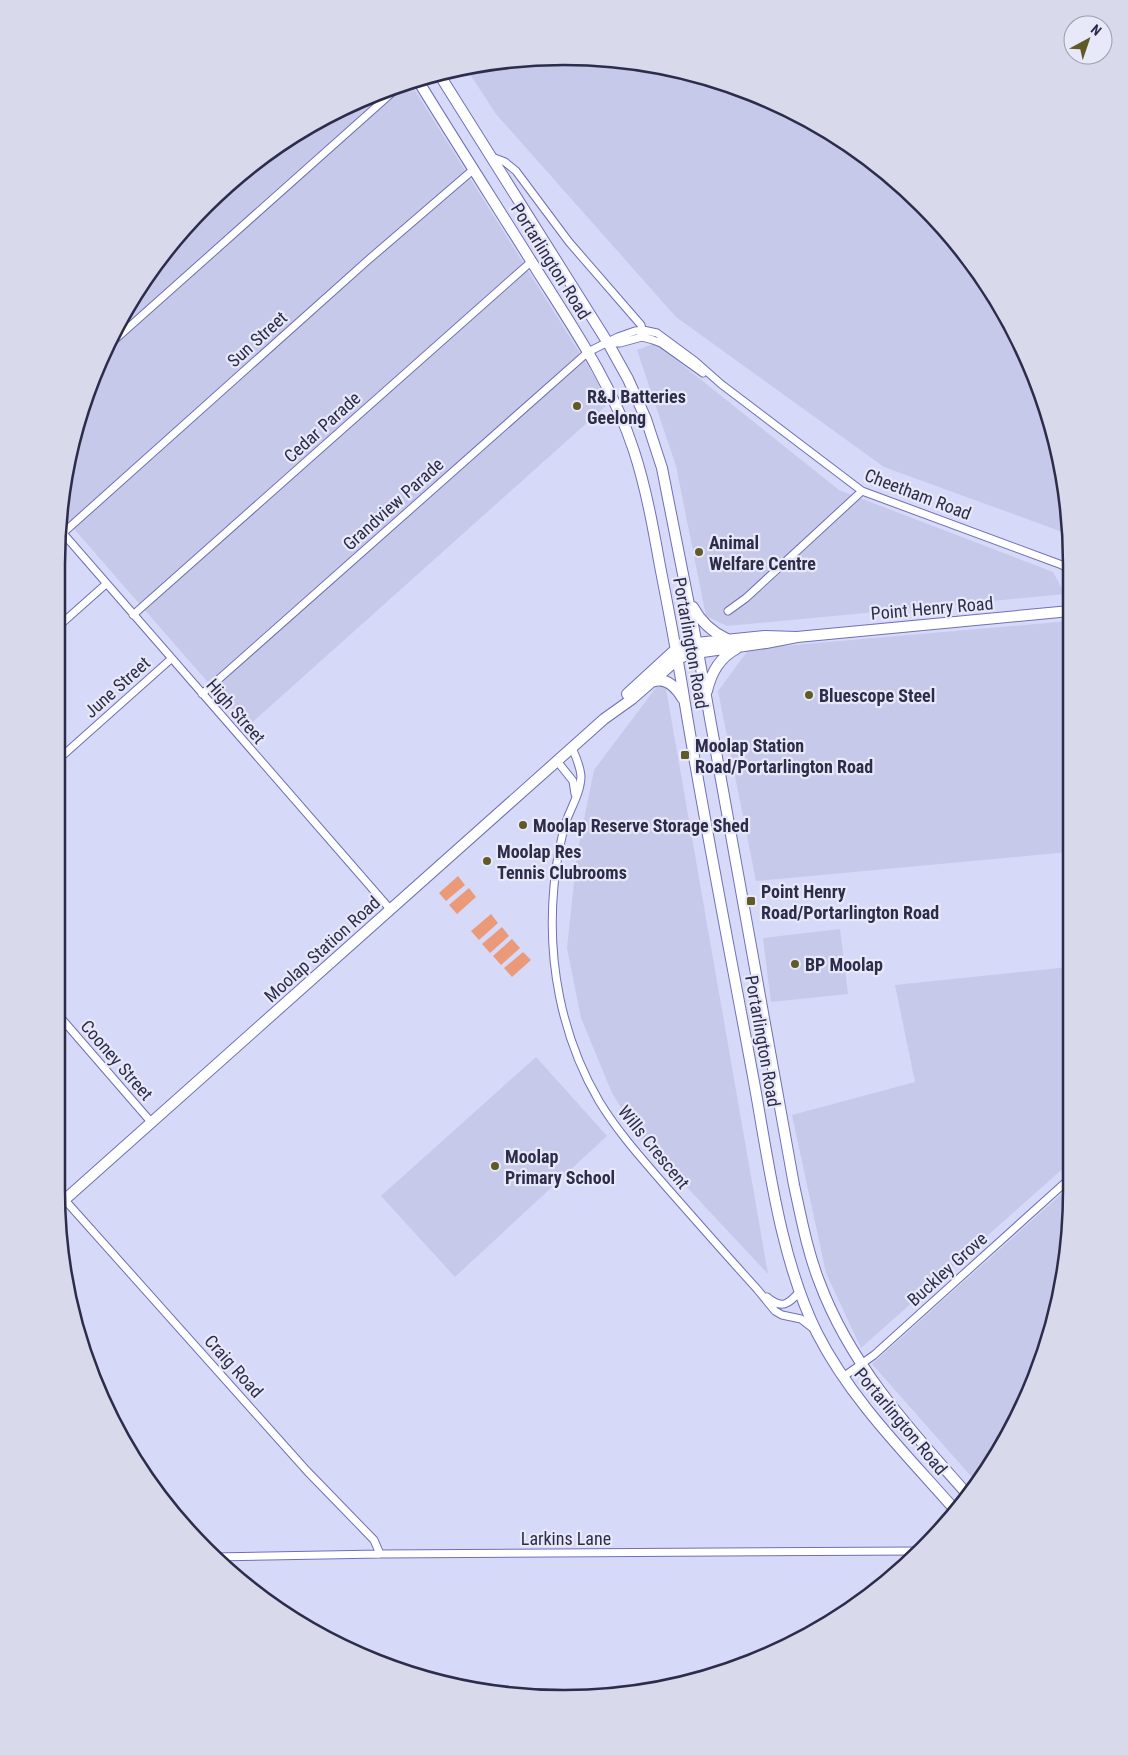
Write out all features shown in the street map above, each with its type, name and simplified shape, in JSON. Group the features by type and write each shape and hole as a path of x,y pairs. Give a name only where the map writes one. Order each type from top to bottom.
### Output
{"main road":[{"name":"Portarlington Road","path":"443,80 608,343 628,379 646,419 662,468 688,595 793,1175 805,1234 818,1280 832,1312 860,1364 883,1396 964,1490"},
{"name":"Portarlington Road","path":"421,86 588,352 622,418 642,476 677,654 782,1230 800,1291 817,1332 843,1377 870,1414 951,1506"},
{"path":"688,595 700,619 718,635 729,640"},
{"name":"Point Henry Road","path":"677,654 689,654 698,648 729,640 765,636 797,637 1063,612"},
{"name":"Point Henry Road","path":"698,648 739,647 766,644 797,637"},
{"path":"706,696 715,668 725,656 739,647"},
{"name":"Moolap Station Road","path":"604,719 632,699 677,654"},
{"name":"Moolap Station Road","path":"65,1199 572,748 628,694 677,654"},
{"path":"649,683 659,680 670,682 685,702"}],"street":[{"path":"121,334 386,98"},
{"path":"491,157 505,162 516,171 569,242 630,312 644,334 620,344 608,343"},
{"name":"Sun Street","path":"66,528 367,261 474,169"},
{"name":"Cedar Parade","path":"133,615 532,261"},
{"name":"Cheetham Road","path":"644,334 661,343 720,384 862,491 1063,566"},
{"name":"Grandview Parade","path":"202,694 588,352 608,343"},
{"path":"728,611 746,598 862,491"},
{"name":"High Street","path":"66,537 390,909"},
{"path":"65,620 106,584"},
{"name":"June Street","path":"65,753 171,659"},
{"name":"Wills Crescent","path":"572,748 580,764 581,777 560,845 555,871 551,934 553,963 560,1000 573,1044 599,1101 630,1147 775,1310 782,1315 801,1319 817,1332"},
{"path":"557,761 573,781 575,797"},
{"name":"Cooney Street","path":"65,1023 151,1122"},
{"name":"Buckley Grove","path":"843,1377 881,1348 1063,1184"},
{"name":"Craig Road","path":"65,1204 307,1471 374,1540 380,1554"},
{"name":"Wills Crescent","path":"757,1289 772,1302 780,1305 792,1301 800,1291"},
{"name":"Larkins Lane","path":"225,1557 909,1551"}],"shaded area":[{"path":"531,66 597,66 629,69 693,82 755,103 785,116 814,132 868,168 917,211 960,260 996,314 1012,343 1037,404 1046,435 1059,499 1062,532 884,467 676,317 496,114 470,74"},
{"path":"414,88 605,393 608,404 247,727 67,521 69,499 82,435 103,373 116,343 132,314 168,260 211,211 260,168 315,132 343,116"},
{"path":"655,343 839,490 1053,572 1063,590 1063,594 727,626 706,616 676,466 637,350"},
{"path":"1063,622 1063,853 756,881 718,691 749,649"},
{"path":"664,677 768,1274 638,1135 612,1093 581,1018 567,948 577,854 594,770"},
{"path":"458,876 465,885 446,901 439,893"},
{"path":"469,888 476,897 457,914 449,905"},
{"path":"491,914 498,923 479,940 471,931"},
{"path":"502,927 509,936 490,953 482,944"},
{"path":"840,929 848,994 771,1002 763,938"},
{"path":"512,939 520,948 501,965 493,956"},
{"path":"523,952 531,960 512,977 504,968"},
{"path":"1063,968 1063,1168 861,1348 826,1273 792,1115 915,1082 895,985"},
{"name":"Moolap Primary School","path":"536,1057 607,1136 455,1277 381,1196"},
{"path":"1063,1193 1059,1256 1046,1320 1037,1351 1012,1412 972,1478 872,1364"}],"place":[{"name":"R&J Batteries Geelong","path":"577,406"},
{"name":"Animal Welfare Centre","path":"699,552"},
{"name":"Bluescope Steel","path":"809,695"},
{"name":"Moolap Station Road/Portarlington Road","path":"685,755"},
{"name":"Moolap Reserve Storage Shed","path":"523,825"},
{"name":"Moolap Res Tennis Clubrooms","path":"487,861"},
{"name":"Point Henry Road/Portarlington Road","path":"751,901"},
{"name":"BP Moolap","path":"795,964"},
{"name":"Moolap Primary School","path":"495,1166"}]}
